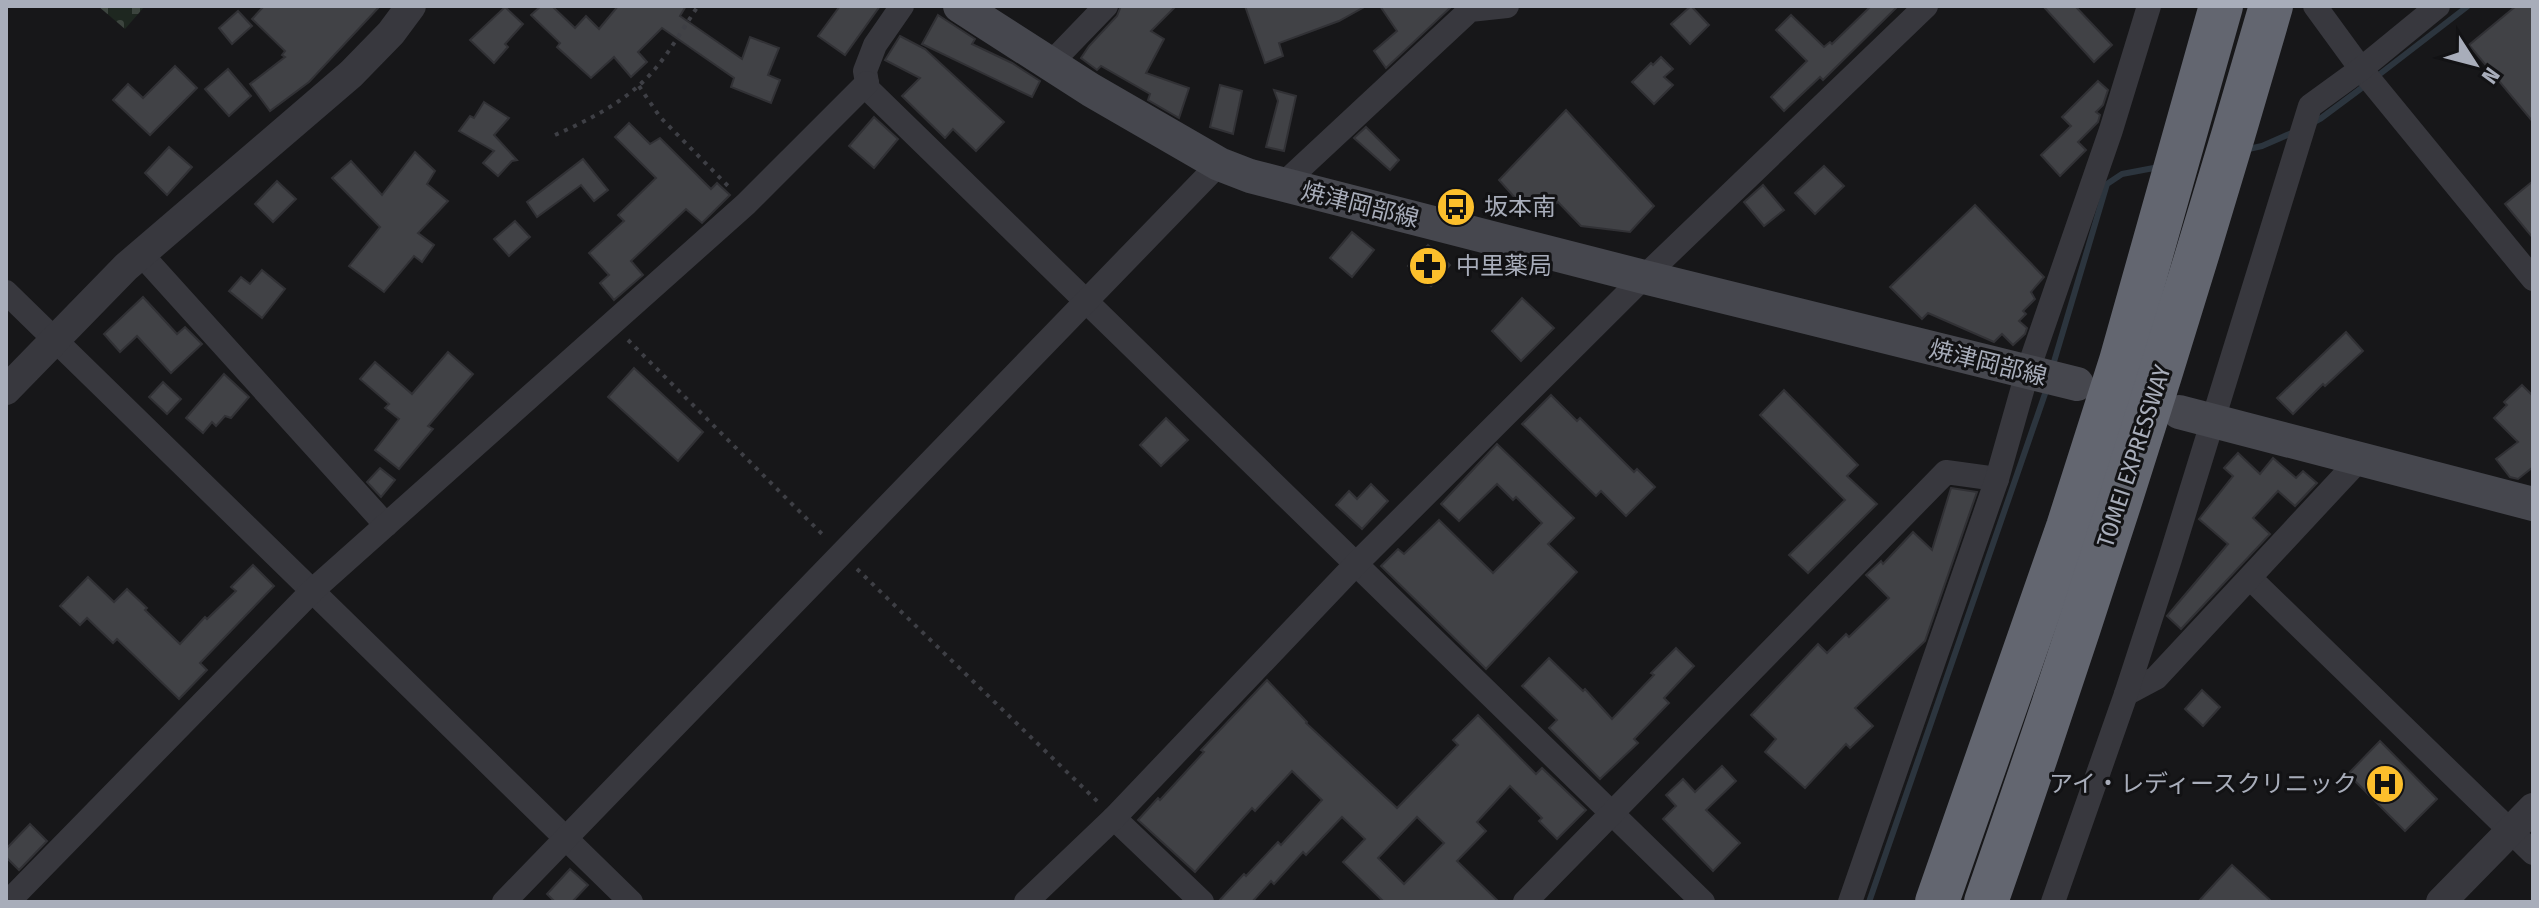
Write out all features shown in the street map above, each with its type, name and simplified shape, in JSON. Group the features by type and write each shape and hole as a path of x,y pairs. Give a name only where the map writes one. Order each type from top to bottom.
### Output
{"highway":[{"name":"TOMEI EXPRESSWAY","path":"1937,902 2068,527 2121,361 2221,6"},
{"name":"TOMEI EXPRESSWAY","path":"1986,902 2161,376 2271,6"}],"main road":[{"name":"焼津岡部線","path":"960,6 1091,90 1219,164 1281,186 2077,384"},
{"path":"2179,412 2533,504"}],"street":[{"path":"6,390 141,254 351,74 391,33 411,6"},
{"path":"902,6 875,45 865,71 868,89 1703,902"},
{"path":"1050,64 1106,6"},
{"path":"1281,186 1468,8 1507,6"},
{"path":"1026,902 1114,818 1355,565 1644,277 1926,6"},
{"path":"1850,902 1997,479 2027,373 2111,130 2149,6"},
{"path":"2315,6 2334,18 2361,69 2533,279"},
{"path":"2053,902 2126,694 2310,106 2438,6"},
{"path":"13,896 313,590 746,204 867,83"},
{"path":"504,902 1219,164"},
{"path":"141,254 386,525"},
{"path":"6,292 631,902"},
{"path":"2126,694 2156,678 2359,460"},
{"path":"1525,902 1946,472 1997,479"},
{"path":"2250,578 2533,853"},
{"path":"2441,902 2533,808"},
{"path":"1114,818 1202,902"}],"path":[{"path":"555,135 590,120 639,86 657,67 698,6"},
{"path":"639,86 660,117 746,204"},
{"path":"612,324 835,547"},
{"path":"857,569 1114,818"}],"green space":[{"path":"98,6 145,6 125,29"}],"building":[{"path":"264,6 380,6 309,82 270,111 250,84 285,57 282,55 285,51 252,19"},
{"path":"541,6 552,6 575,28 586,16 599,29 618,6 686,6 680,16 742,59 750,37 779,48 768,75 780,80 771,103 731,87 734,78 662,28 638,52 647,62 631,77 614,57 591,78 557,47 560,43 531,15"},
{"path":"840,6 880,6 845,55 818,36"},
{"path":"1121,6 1176,6 1151,31 1164,39 1146,73 1189,88 1179,118 1148,100 1150,94 1101,66 1097,70 1081,58 1117,16"},
{"path":"1245,6 1366,6 1339,21 1279,43 1283,56 1265,63"},
{"path":"1380,6 1452,6 1386,68 1374,51 1397,31"},
{"path":"1691,6 1709,25 1690,44 1671,24"},
{"path":"1871,6 1898,6 1823,80 1820,77 1784,111 1771,97 1807,61 1776,30 1791,15 1824,47 1830,42 1832,44"},
{"path":"2043,6 2075,6 2112,45 2094,62"},
{"path":"2516,6 2533,6 2533,122 2469,45"},
{"path":"505,7 523,24 505,44 508,47 494,63 470,40"},
{"path":"238,11 252,26 232,44 219,28"},
{"path":"938,15 975,39 972,44 1012,63 1040,81 1032,97 922,44"},
{"path":"900,36 925,49 1004,122 976,151 953,129 945,138 902,96 920,78 885,60"},
{"path":"1661,57 1673,69 1664,77 1673,85 1654,104 1632,82"},
{"path":"175,66 197,88 150,135 113,100 128,84 143,98"},
{"path":"228,69 251,96 229,116 205,89"},
{"path":"2098,81 2108,90 2103,105 2096,112 2100,115 2098,122 2078,142 2086,150 2060,176 2041,155 2071,126 2062,117"},
{"path":"1220,85 1242,91 1233,134 1210,127"},
{"path":"1274,90 1296,96 1284,151 1266,147 1278,101"},
{"path":"484,102 509,118 494,135 517,160 512,161 498,176 483,163 494,151 459,131 470,116 474,118"},
{"path":"1566,110 1654,206 1630,232 1581,226 1558,202 1542,214 1529,201 1524,208 1499,180"},
{"path":"874,117 898,139 874,168 849,146"},
{"path":"629,123 650,144 660,138 711,189 717,183 730,195 702,223 686,209 631,261 643,275 614,300 600,283 609,275 589,253 624,221 618,215 656,178 615,137"},
{"path":"1366,127 1399,160 1390,170 1354,138"},
{"path":"169,147 192,167 167,195 145,173"},
{"path":"415,152 435,171 427,184 448,201 418,233 434,245 422,262 414,256 384,292 349,266 380,227 332,178 351,161 382,195"},
{"path":"583,159 608,190 594,201 581,185 537,217 527,202"},
{"path":"1824,166 1844,186 1815,214 1795,193"},
{"path":"277,181 296,199 273,222 255,204"},
{"path":"2533,181 2533,238 2505,204"},
{"path":"1763,185 1784,210 1764,226 1744,202"},
{"path":"1975,205 2044,277 2031,292 2035,299 2023,311 2026,314 2019,321 2027,328 2025,334 2013,345 2002,334 1994,342 1928,313 1922,319 1890,287"},
{"path":"515,221 530,237 509,256 494,239"},
{"path":"1352,232 1374,250 1352,277 1330,258"},
{"path":"1428,245 1450,265 1431,286 1408,266"},
{"path":"262,270 285,289 262,318 229,291 241,277 250,284"},
{"path":"143,297 177,334 185,327 202,344 171,373 137,336 120,352 104,334"},
{"path":"1522,298 1554,328 1521,361 1492,331"},
{"path":"2346,332 2363,351 2293,414 2277,398"},
{"path":"448,352 473,374 428,426 433,429 399,469 375,450 399,419 385,408 389,404 360,379 375,362 412,394"},
{"path":"634,368 703,432 678,461 608,397"},
{"path":"224,374 249,397 231,418 225,416 216,426 212,422 203,433 186,418"},
{"path":"163,382 181,399 167,414 149,397"},
{"path":"2522,385 2533,396 2533,467 2518,479 2510,477 2496,459 2518,442 2494,418 2507,405 2504,402"},
{"path":"1784,390 1858,465 1847,476 1877,504 1808,573 1789,555 1845,500 1760,415"},
{"path":"1551,395 1577,421 1580,418 1634,472 1637,469 1655,487 1626,516 1601,491 1596,496 1522,424"},
{"path":"1166,418 1188,440 1161,466 1140,445"},
{"path":"1497,444 1574,518 1548,544 1577,572 1486,669 1381,566 1398,549 1404,554 1439,520 1493,573 1542,523 1516,497 1513,500 1497,484 1459,521 1441,504"},
{"path":"2238,453 2260,474 2273,458 2296,478 2303,471 2317,483 2295,506 2278,491 2253,518 2270,534 2181,629 2167,616 2228,544 2199,519 2233,476 2224,468"},
{"path":"380,468 395,480 381,497 367,482"},
{"path":"1371,484 1388,501 1362,529 1336,505 1349,491 1357,499"},
{"path":"1951,488 1977,492 1925,641 1855,708 1873,726 1850,748 1846,744 1805,788 1765,752 1776,739 1751,715 1818,644 1827,653 1846,634 1849,637 1889,598 1866,575 1881,561 1883,564 1913,532 1932,550"},
{"path":"253,565 274,586 200,663 207,670 179,699 117,639 113,643 87,618 80,625 60,606 88,577 114,602 127,589 180,644 205,617 207,619 236,591 231,587"},
{"path":"1676,648 1694,666 1664,698 1669,703 1634,739 1638,743 1600,779 1549,728 1557,720 1522,686 1549,658 1583,691 1585,689 1612,719"},
{"path":"1267,680 1306,723 1397,808 1458,745 1453,740 1478,715 1536,774 1542,768 1586,810 1557,839 1539,821 1542,818 1510,786 1477,822 1486,831 1457,861 1499,902 1384,902 1343,862 1365,839 1342,817 1306,855 1303,852 1274,884 1271,881 1252,902 1218,902 1278,842 1281,845 1322,800 1292,771 1255,811 1252,808 1195,872 1138,820 1204,752 1201,750","holes":["1417,817 1444,843 1404,884 1378,858"]},
{"path":"2202,690 2220,707 2203,726 2185,709"},
{"path":"2380,741 2437,799 2405,831 2348,774"},
{"path":"1722,766 1736,781 1706,810 1740,843 1713,871 1663,819 1676,806 1666,795 1683,779 1695,792"},
{"path":"30,824 47,841 19,870 6,857 6,849"},
{"path":"2232,865 2272,902 2198,902"},
{"path":"570,869 588,885 572,902 555,902 547,894"}],"waterway":[{"path":"2376,77 2468,6"},
{"path":"2311,124 2367,84"},
{"path":"2244,150 2294,132"},
{"path":"2053,365 2107,184 2122,174 2159,167"},
{"path":"1869,902 2047,388"}],"place":[{"name":"坂本南","path":"1456,207"},
{"name":"中里薬局","path":"1428,266"},
{"name":"アイ・レディースクリニック","path":"2385,784"}]}
